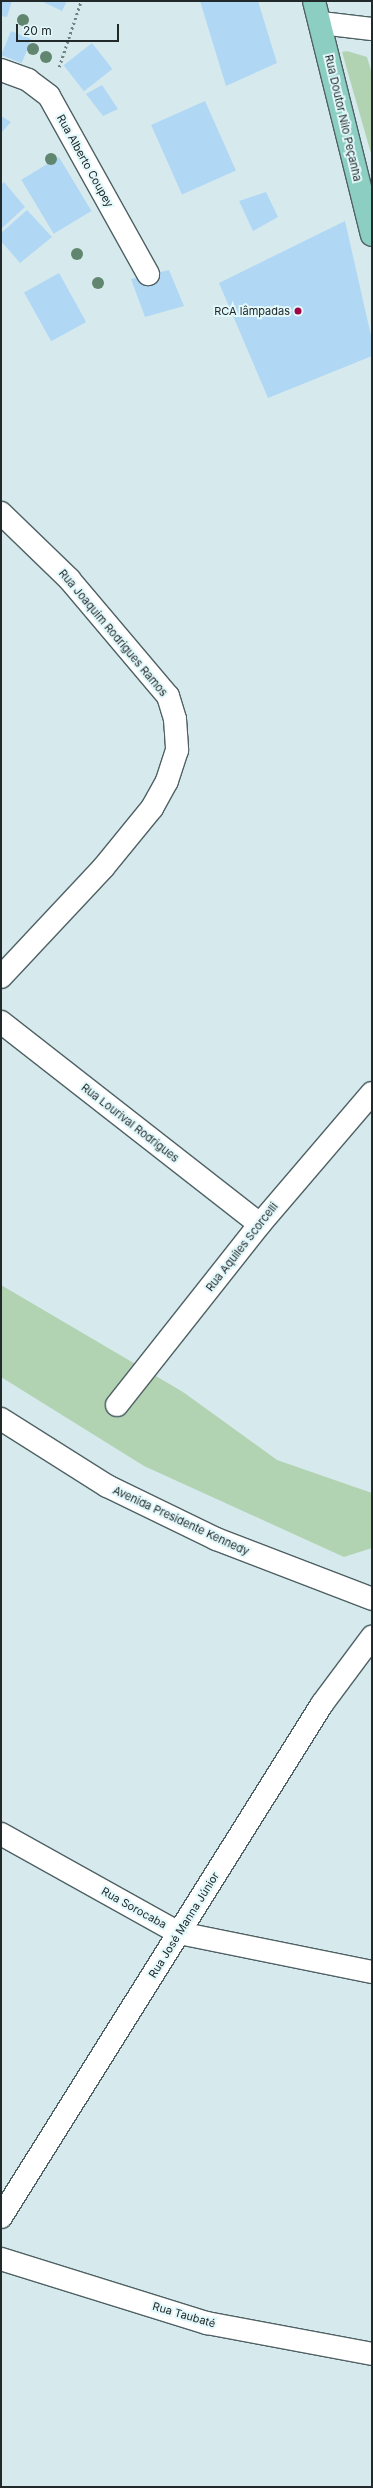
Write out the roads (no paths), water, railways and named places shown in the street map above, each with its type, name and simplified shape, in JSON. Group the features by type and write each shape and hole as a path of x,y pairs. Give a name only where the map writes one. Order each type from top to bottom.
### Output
{"main road":[{"name":"Rua Doutor Nilo Peçanha","path":"314,1 372,235"}],"street":[{"path":"320,23 372,29"},
{"name":"Rua Alberto Coupey","path":"1,70 28,80 49,96 148,274"},
{"name":"Rua Joaquim Rodrigues Ramos","path":"1,513 69,579 168,696 175,719 177,750 167,781 152,808 103,868 1,977"},
{"name":"Rua Lourival Rodrigues","path":"1,1022 260,1224"},
{"name":"Rua Aquiles Scorcelli","path":"117,1405 260,1224 372,1093"},
{"name":"Avenida Presidente Kennedy","path":"1,1419 107,1486 216,1539 372,1600"},
{"name":"Rua José Manna Júnior","path":"1,2217 322,1704 372,1636"},
{"name":"Rua Sorocaba","path":"1,1834 179,1933 372,1972"},
{"name":"Rua Taubaté","path":"1,2259 207,2323 372,2354"}],"place":[{"name":"RCA lâmpadas","path":"298,311"}]}
